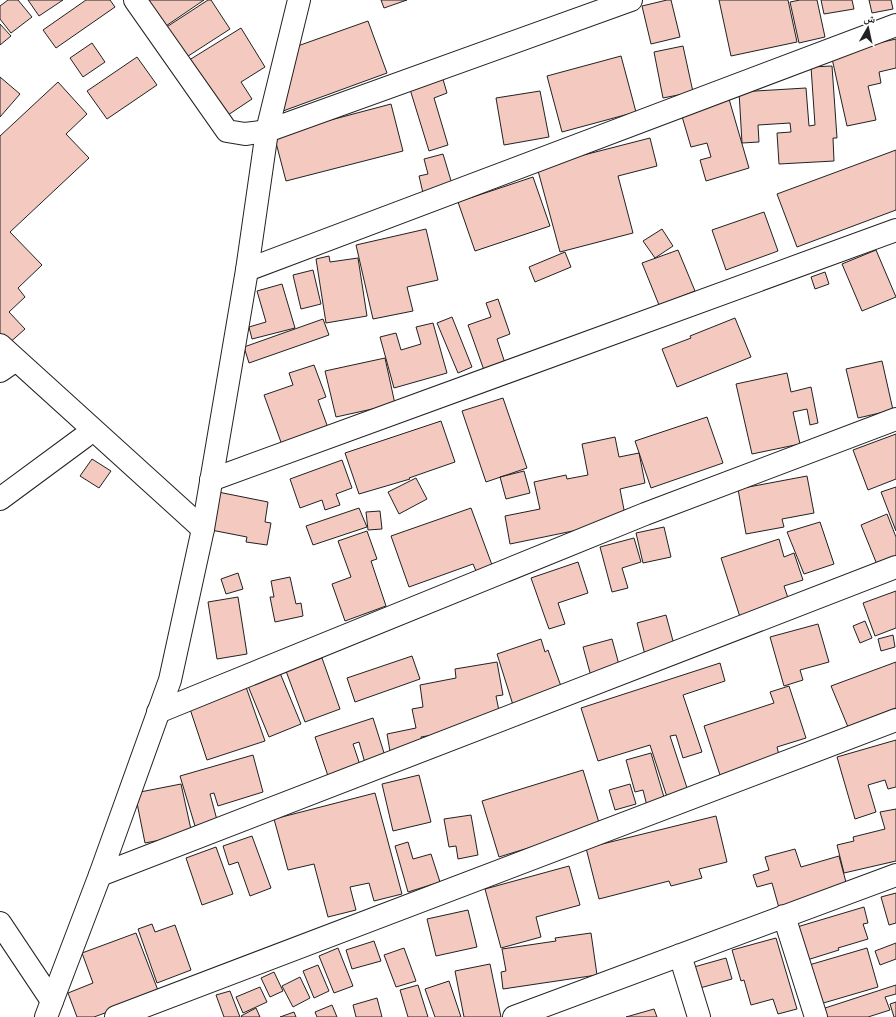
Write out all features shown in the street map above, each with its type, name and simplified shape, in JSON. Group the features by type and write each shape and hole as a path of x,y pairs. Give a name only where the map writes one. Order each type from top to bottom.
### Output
{"street":[{"path":"135,0 227,131 245,134 267,131 631,0"},
{"path":"49,1009 100,875 170,680 203,529 247,270 267,131 298,0"},
{"path":"247,270 896,25"},
{"path":"211,480 896,230"},
{"path":"0,345 8,366 203,529"},
{"path":"158,712 645,514 896,419"},
{"path":"0,499 84,437"},
{"path":"100,875 896,567"},
{"path":"116,1017 896,720"},
{"path":"514,1017 896,875"},
{"path":"784,916 816,1017"},
{"path":"0,923 49,1009"},
{"path":"680,955 699,1017"}],"building":[{"path":"8,0 18,0 32,17 11,33 0,19 0,6"},
{"path":"28,0 63,0 39,16"},
{"path":"86,0 110,0 115,7 56,48 43,30"},
{"path":"140,0 204,0 160,30"},
{"path":"208,0 211,0 230,29 182,60 162,30"},
{"path":"381,0 407,0 384,8"},
{"path":"671,0 680,37 651,44 642,6"},
{"path":"719,0 788,0 797,42 731,56"},
{"path":"800,0 817,0 825,37 799,43 790,2"},
{"path":"821,0 852,0 854,9 824,14"},
{"path":"869,0 891,0 893,9 872,13"},
{"path":"368,21 387,73 283,111 292,48"},
{"path":"0,24 11,36 0,45"},
{"path":"241,28 265,67 241,82 252,99 222,119 186,62"},
{"path":"896,39 896,68 879,72 881,83 868,86 876,120 847,126 831,54"},
{"path":"92,43 105,62 83,77 70,58"},
{"path":"683,46 693,92 663,98 654,52"},
{"path":"621,56 636,112 562,132 547,76"},
{"path":"137,57 157,85 107,119 87,91"},
{"path":"832,66 837,138 833,138 834,161 779,164 777,133 791,132 790,123 758,125 759,142 742,143 739,92 806,88 809,126 815,125 811,67"},
{"path":"442,76 447,93 434,98 448,145 429,151 409,86"},
{"path":"0,77 20,94 0,117"},
{"path":"58,82 87,114 66,134 89,158 10,232 42,265 18,288 25,297 9,312 25,329 7,345 0,338 0,136"},
{"path":"540,91 549,137 504,145 496,98"},
{"path":"729,99 749,168 706,181 700,160 711,157 707,143 691,147 681,113"},
{"path":"391,104 403,151 286,181 274,135"},
{"path":"650,138 657,166 618,176 633,233 560,252 537,167"},
{"path":"896,150 896,210 797,247 777,194"},
{"path":"443,154 452,184 423,193 419,176 428,174 424,159"},
{"path":"533,177 550,226 475,251 458,202"},
{"path":"764,212 778,251 726,270 712,230"},
{"path":"426,229 438,280 407,287 413,311 373,319 356,245"},
{"path":"662,229 673,246 655,258 643,241"},
{"path":"678,250 695,291 659,305 642,263"},
{"path":"876,250 896,297 862,311 842,264"},
{"path":"565,252 571,267 535,282 529,267"},
{"path":"329,256 330,262 358,258 367,316 326,323 316,259"},
{"path":"313,270 321,304 301,309 293,275"},
{"path":"825,272 829,284 815,289 811,277"},
{"path":"282,284 295,328 252,339 249,327 266,322 257,291"},
{"path":"498,299 510,334 497,339 506,366 485,373 468,325 491,317 486,303"},
{"path":"452,317 472,367 458,373 437,323"},
{"path":"735,318 751,357 677,387 662,349 691,338 690,336"},
{"path":"323,319 329,335 249,363 244,347"},
{"path":"433,323 447,373 394,388 380,337 396,333 401,350 421,344 416,327"},
{"path":"385,358 395,404 336,417 325,371"},
{"path":"882,361 893,410 858,418 846,369"},
{"path":"314,365 326,397 318,400 328,428 282,445 264,395 293,385 289,373"},
{"path":"787,373 791,392 811,387 818,423 810,425 807,409 793,412 800,444 752,454 736,384"},
{"path":"503,398 527,468 486,482 462,411"},
{"path":"707,417 723,463 651,488 635,441"},
{"path":"441,421 455,462 409,478 410,479 359,494 345,453"},
{"path":"896,434 896,479 868,490 853,450"},
{"path":"615,437 619,457 639,453 645,483 620,489 626,520 510,544 505,516 540,509 534,482 566,475 567,479 588,475 582,444"},
{"path":"92,459 111,471 99,488 80,476"},
{"path":"342,460 352,488 336,494 340,505 325,510 322,500 300,508 290,479"},
{"path":"524,471 530,493 506,499 500,477"},
{"path":"807,476 814,513 782,519 784,527 746,534 738,489"},
{"path":"416,478 427,499 399,514 388,492"},
{"path":"896,487 896,531 881,492"},
{"path":"218,492 268,502 265,522 271,523 267,545 246,542 247,537 211,530"},
{"path":"359,508 367,527 313,545 306,526"},
{"path":"471,508 492,565 476,571 473,564 409,587 391,536"},
{"path":"380,511 382,529 368,530 366,512"},
{"path":"887,514 896,537 896,565 880,572 861,525"},
{"path":"820,522 834,564 804,574 787,532"},
{"path":"664,527 671,557 643,563 636,533"},
{"path":"367,531 377,559 371,561 386,606 345,621 332,584 351,577 338,541"},
{"path":"634,538 641,562 622,568 628,588 612,592 600,547"},
{"path":"779,539 784,557 794,553 803,580 784,586 789,601 740,617 721,558"},
{"path":"578,562 588,593 558,603 565,624 549,629 531,578"},
{"path":"238,573 243,589 226,594 221,579"},
{"path":"290,577 296,604 301,603 303,616 275,622 270,597 274,597 271,581"},
{"path":"896,591 896,628 875,636 863,603"},
{"path":"238,597 247,654 217,659 208,602"},
{"path":"666,615 676,652 646,659 637,623"},
{"path":"865,621 872,638 860,643 853,626"},
{"path":"818,624 829,662 800,670 803,680 784,686 770,637"},
{"path":"893,635 895,647 881,651 878,639"},
{"path":"541,639 545,652 548,650 562,689 513,705 497,654"},
{"path":"612,639 621,672 592,680 583,647"},
{"path":"412,656 420,679 355,702 347,678"},
{"path":"322,658 340,709 305,722 286,671"},
{"path":"497,662 503,695 496,696 500,716 484,726 421,737 424,751 391,757 387,734 416,728 412,709 423,707 420,685 456,678 455,669"},
{"path":"896,662 896,708 848,727 831,686"},
{"path":"720,663 725,681 683,695 702,752 683,758 676,735 670,736 689,794 668,800 650,745 598,761 581,708"},
{"path":"280,673 301,724 269,737 248,686"},
{"path":"789,686 806,738 777,747 780,759 721,778 704,726 774,703 770,692"},
{"path":"246,687 265,741 207,760 189,706"},
{"path":"373,718 385,756 365,763 359,742 353,744 361,768 329,779 315,737"},
{"path":"896,740 896,787 888,789 885,780 868,785 876,812 855,819 837,757"},
{"path":"651,753 666,804 648,810 643,790 635,792 626,760"},
{"path":"253,755 263,792 218,806 214,793 210,794 217,820 195,826 180,776"},
{"path":"583,770 600,826 499,857 482,801"},
{"path":"419,775 431,822 393,831 382,784"},
{"path":"181,784 192,834 145,843 135,793"},
{"path":"630,784 636,804 615,810 609,790"},
{"path":"375,793 402,894 374,901 369,883 350,887 356,910 328,917 314,864 288,870 274,819"},
{"path":"896,809 896,861 844,873 837,845 854,841 853,837 885,829 880,812"},
{"path":"471,815 478,855 458,859 456,846 449,847 444,819"},
{"path":"716,816 727,862 699,869 702,878 671,886 669,881 599,899 586,848"},
{"path":"252,836 271,888 250,896 238,862 229,865 223,846"},
{"path":"408,842 413,859 431,854 440,882 408,892 395,846"},
{"path":"216,847 233,894 202,905 186,858"},
{"path":"795,849 801,867 839,856 847,886 779,908 772,883 757,887 753,875 769,870 765,857"},
{"path":"569,866 580,905 536,917 541,937 501,948 485,889"},
{"path":"896,893 896,923 889,925 881,897"},
{"path":"864,907 868,923 863,924 868,939 838,948 839,950 807,960 797,927"},
{"path":"468,910 477,947 436,956 427,919"},
{"path":"152,924 155,932 175,925 191,970 157,983 138,929"},
{"path":"136,933 159,993 94,1017 77,1017 68,993 93,983 82,953"},
{"path":"591,933 597,975 503,989 501,972 506,971 502,949 556,941 555,938"},
{"path":"776,938 797,1009 778,1014 773,999 751,1005 744,980 741,981 732,950"},
{"path":"374,941 381,961 352,969 346,950"},
{"path":"896,943 896,959 880,965 875,951"},
{"path":"338,948 353,986 334,993 319,956"},
{"path":"404,948 416,981 396,987 384,955"},
{"path":"867,948 878,987 820,1004 809,965"},
{"path":"726,958 732,979 700,988 694,967"},
{"path":"490,964 501,1017 464,1017 455,971"},
{"path":"318,965 329,991 314,998 303,971"},
{"path":"274,972 283,991 270,997 261,978"},
{"path":"300,977 310,998 293,1007 282,986"},
{"path":"449,981 461,1017 435,1017 425,989"},
{"path":"418,985 428,1017 408,1017 400,990"},
{"path":"896,985 896,994 885,997 890,1010 868,1017 825,1017 822,1009"},
{"path":"260,987 267,1002 243,1013 236,997"},
{"path":"230,991 240,1017 224,1017 216,995"},
{"path":"377,998 382,1017 356,1017 353,1005"},
{"path":"896,1002 896,1017 894,1017 890,1004"},
{"path":"332,1005 337,1017 317,1017 315,1012"},
{"path":"256,1008 260,1017 241,1016"},
{"path":"654,1009 657,1017 626,1017"},
{"path":"294,1012 296,1017 280,1017"}]}
